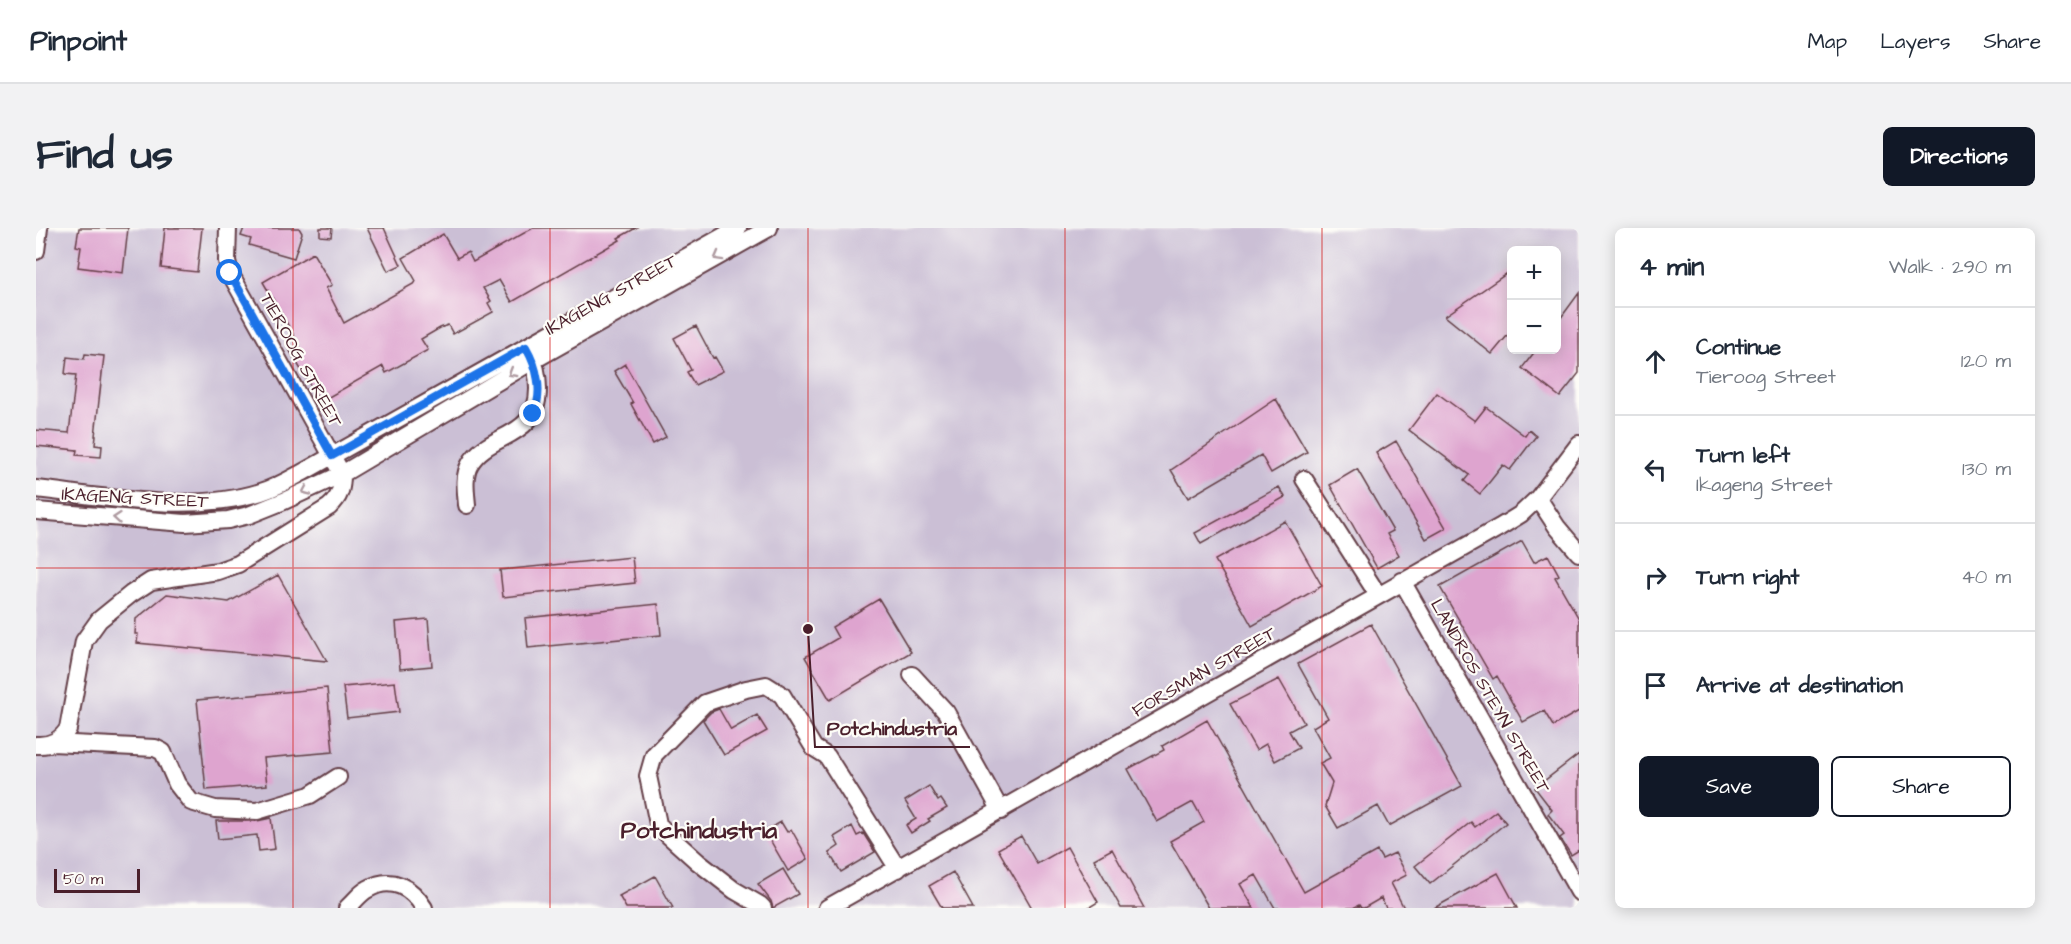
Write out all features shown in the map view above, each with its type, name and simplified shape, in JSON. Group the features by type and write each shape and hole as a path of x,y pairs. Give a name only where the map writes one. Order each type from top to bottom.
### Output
{"street":[{"path":"36,251 39,228"},
{"name":"TIEROOG STREET","path":"228,228 227,261 230,273 342,474"},
{"name":"IKAGENG STREET","path":"36,489 161,502 221,501 278,486 332,456 474,386 741,232 769,228"},
{"path":"467,505 465,478 469,465 477,454 527,422 536,409 538,377 530,354"},
{"name":"IKAGENG STREET","path":"36,511 156,522 207,523 249,515 342,474 474,386"},
{"name":"FORSMAN STREET","path":"827,908 1500,527 1521,514 1538,498 1579,444"},
{"path":"44,744 62,738 68,729 84,641 99,620 151,581 218,571 254,555 338,499 342,474"},
{"path":"1304,480 1378,595"},
{"path":"1538,498 1557,527 1579,553"},
{"name":"LANDROS STEYN STREET","path":"1402,581 1579,892"},
{"path":"912,675 951,720 1001,811"},
{"path":"763,908 734,890 698,862 658,824 648,776 654,754 705,703 746,689 766,685 782,694 814,748 826,756 898,868"},
{"path":"44,744 155,748 163,752 177,784 191,802 214,809 257,811 310,795 338,777"},
{"path":"347,908 369,888 385,884 406,887 414,893 424,908"}],"shaded area":[{"name":"Potchindustria","path":"36,228 1579,228 1579,908 36,908"}],"building":[{"path":"79,228 128,228 123,273 78,267 81,247 76,246"},
{"path":"165,228 202,228 197,272 161,268"},
{"path":"244,228 299,228 302,233 294,258 249,245 251,239 241,236"},
{"path":"320,228 332,228 331,237 320,236"},
{"path":"367,228 384,228 401,265 388,271"},
{"path":"533,228 636,228 618,238 620,240 512,302 499,280 483,288 491,301 488,303 493,312 453,334 448,325 440,328 421,339 428,350 386,373 383,366 320,402 290,351 300,346 263,282 313,253 332,285 326,288 344,323 415,283 403,258 443,234 457,258 468,252 473,262"},
{"path":"1507,273 1507,336 1492,354 1445,316"},
{"path":"1579,293 1579,373 1560,397 1522,368 1533,354 1561,354 1561,318"},
{"path":"696,326 713,358 715,357 723,371 695,385 687,372 691,370 674,338"},
{"path":"85,354 104,356 95,436 95,445 102,446 101,457 76,455 77,450 36,446 36,430 69,433 76,375 65,374 67,357 84,359"},
{"path":"625,364 666,437 653,444 614,371"},
{"path":"1437,393 1475,421 1486,407 1525,436 1529,430 1536,436 1510,470 1503,465 1480,494 1464,481 1469,475 1409,430"},
{"path":"1276,399 1307,452 1271,473 1261,455 1188,498 1171,470"},
{"path":"1396,441 1446,528 1426,539 1376,453"},
{"path":"1357,469 1393,531 1387,534 1399,555 1377,568 1330,485"},
{"path":"1279,487 1285,497 1201,544 1195,533"},
{"path":"1285,521 1322,586 1252,626 1215,560"},
{"path":"1522,541 1534,562 1548,555 1559,575 1555,577 1579,619 1579,711 1553,726 1544,711 1523,722 1497,676 1493,679 1440,587"},
{"path":"632,557 635,583 503,597 500,570"},
{"path":"278,575 327,661 137,643 136,619 167,594 229,602"},
{"path":"879,599 911,652 830,700 805,657 838,638 832,627"},
{"path":"658,604 661,635 528,648 525,618"},
{"path":"428,619 432,666 400,669 396,622"},
{"path":"1371,624 1462,786 1389,826 1378,806 1338,828 1325,806 1332,783 1320,763 1330,758 1313,727 1328,718 1298,664"},
{"path":"1279,679 1304,723 1289,731 1299,748 1275,761 1266,744 1256,750 1230,704"},
{"path":"395,682 399,712 347,718 343,687"},
{"path":"327,688 333,752 264,758 267,785 206,790 197,700"},
{"path":"719,709 731,730 757,715 767,731 724,755 703,720 711,712"},
{"path":"1207,720 1304,892 1377,851 1382,859 1395,853 1407,875 1391,883 1404,908 1386,908 1381,898 1364,908 1359,905 1353,908 1275,908 1256,875 1240,884 1254,908 1209,908 1170,841 1204,822 1193,802 1157,822 1128,769 1164,750 1162,746"},
{"path":"1579,754 1579,850 1571,855 1560,838 1564,835 1548,814 1552,810 1535,788"},
{"path":"929,786 938,801 941,799 947,808 928,819 930,821 911,833 906,825 916,819 905,801"},
{"path":"1496,811 1506,823 1430,884 1415,866 1471,822 1475,827"},
{"path":"271,818 275,849 259,851 257,835 218,839 216,821 257,821"},
{"path":"781,822 787,832 791,829 808,859 788,871 765,831"},
{"path":"852,826 857,836 863,833 875,852 841,872 829,853 839,846 834,837"},
{"path":"1021,836 1037,864 1067,847 1098,902 1088,908 1032,908 998,849"},
{"path":"1112,849 1144,908 1121,908 1094,859"},
{"path":"783,869 798,894 773,908 771,901 758,884"},
{"path":"953,872 973,908 942,908 929,886"},
{"path":"1498,873 1517,908 1434,908"},
{"path":"655,876 673,908 626,908 619,896"}],"place":[{"name":"Potchindustria","path":"808,629"}],"district":[{"name":"Potchindustria","path":"699,831"}],"route":[{"path":"230,273 332,456 526,347 534,360 538,377 538,402 533,414"}]}
